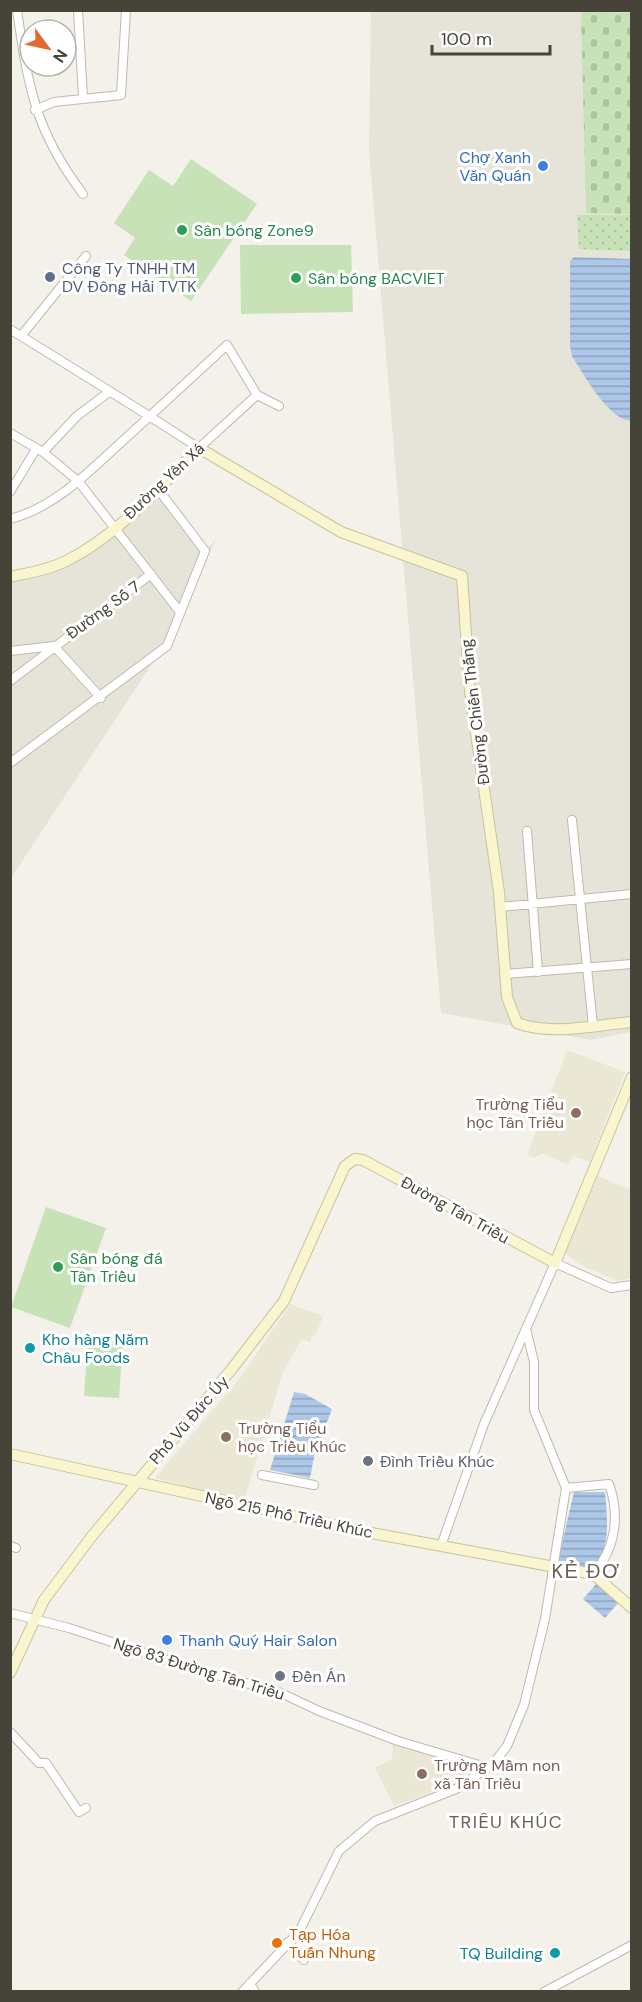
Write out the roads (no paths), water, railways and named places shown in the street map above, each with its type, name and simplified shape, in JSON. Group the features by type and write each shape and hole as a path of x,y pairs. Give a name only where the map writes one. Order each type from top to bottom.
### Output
{"street":[{"path":"17,10 27,83 35,110 55,152 83,194"},
{"path":"78,10 83,98"},
{"path":"35,110 54,102 121,95 126,10"},
{"path":"21,336 86,256"},
{"path":"11,330 199,448"},
{"path":"10,519 45,506 78,481 227,345 257,395 279,406"},
{"path":"10,492 40,451 77,416 109,392"},
{"name":"Đường Yên Xá","path":"10,577 64,562 115,527 257,395"},
{"path":"10,433 40,451 78,481 180,612"},
{"name":"Đường Chiến Thắng","path":"199,448 341,532 462,576 470,692 501,907 507,997 517,1023 552,1029 632,1022"},
{"path":"10,763 167,646 205,551 158,489"},
{"name":"Đường Số 7","path":"10,681 151,574"},
{"path":"10,651 54,646 100,698"},
{"path":"572,820 593,1026"},
{"path":"527,831 538,972"},
{"path":"501,907 632,894"},
{"path":"505,974 632,964"},
{"path":"441,1546 484,1424 555,1263 632,1077"},
{"name":"Đường Tân Triều","path":"355,1159 371,1164 555,1263"},
{"name":"Phố Vũ Đức Úy","path":"10,1673 44,1600 92,1536 266,1328 295,1280 345,1166 355,1159"},
{"path":"555,1263 611,1288 632,1286"},
{"path":"242,1992 299,1932 339,1851 375,1821 456,1789 498,1759 507,1746 524,1706 545,1619 566,1488 534,1410 534,1362 526,1329"},
{"name":"Ngõ 215 Phố Triều Khúc","path":"10,1454 136,1483 441,1546 593,1574"},
{"path":"262,1475 314,1485"},
{"path":"566,1488 609,1484 615,1500 616,1516 607,1557 593,1574 632,1608"},
{"name":"Ngõ 83 Đường Tân Triều","path":"10,1613 279,1692 319,1712 398,1741 486,1767"},
{"path":"10,1732 39,1763 46,1763 79,1812 86,1808"},
{"path":"288,1942 304,1960"},
{"path":"544,1992 632,1945"},
{"path":"249,1983 255,1992"}],"water":[{"path":"574,257 631,259 631,421 623,419 606,405 572,356 570,261"},
{"path":"294,1392 305,1394 332,1409 319,1443 316,1442 313,1450 315,1452 310,1478 270,1470"},
{"path":"574,1492 605,1492 607,1534 603,1553 594,1574 557,1565"},
{"path":"597,1583 619,1602 605,1618 583,1599"}],"place":[{"name":"Chợ Xanh Văn Quán","path":"543,166"},
{"name":"Sân bóng Zone9","path":"182,230"},
{"name":"Công Ty TNHH TM DV Đông Hải TVTK","path":"50,277"},
{"name":"Sân bóng BACVIET","path":"296,278"},
{"name":"Trường Tiểu học Tân Triều","path":"576,1113"},
{"name":"Sân bóng đá Tân Triều","path":"58,1267"},
{"name":"Kho hàng Năm Châu Foods","path":"30,1348"},
{"name":"Trường Tiểu học Triều Khúc","path":"226,1437"},
{"name":"Đình Triều Khúc","path":"368,1461"},
{"name":"Thanh Quý Hair Salon","path":"167,1640"},
{"name":"Đền Án","path":"280,1676"},
{"name":"Trường Mầm non xã Tân Triều","path":"422,1774"},
{"name":"Tạp Hóa Tuấn Nhung","path":"277,1943"},
{"name":"TQ Building","path":"555,1953"}],"district":[{"name":"KẺ ĐƠ","path":"586,1571"},
{"name":"TRIÊU KHÚC","path":"506,1822"}]}
